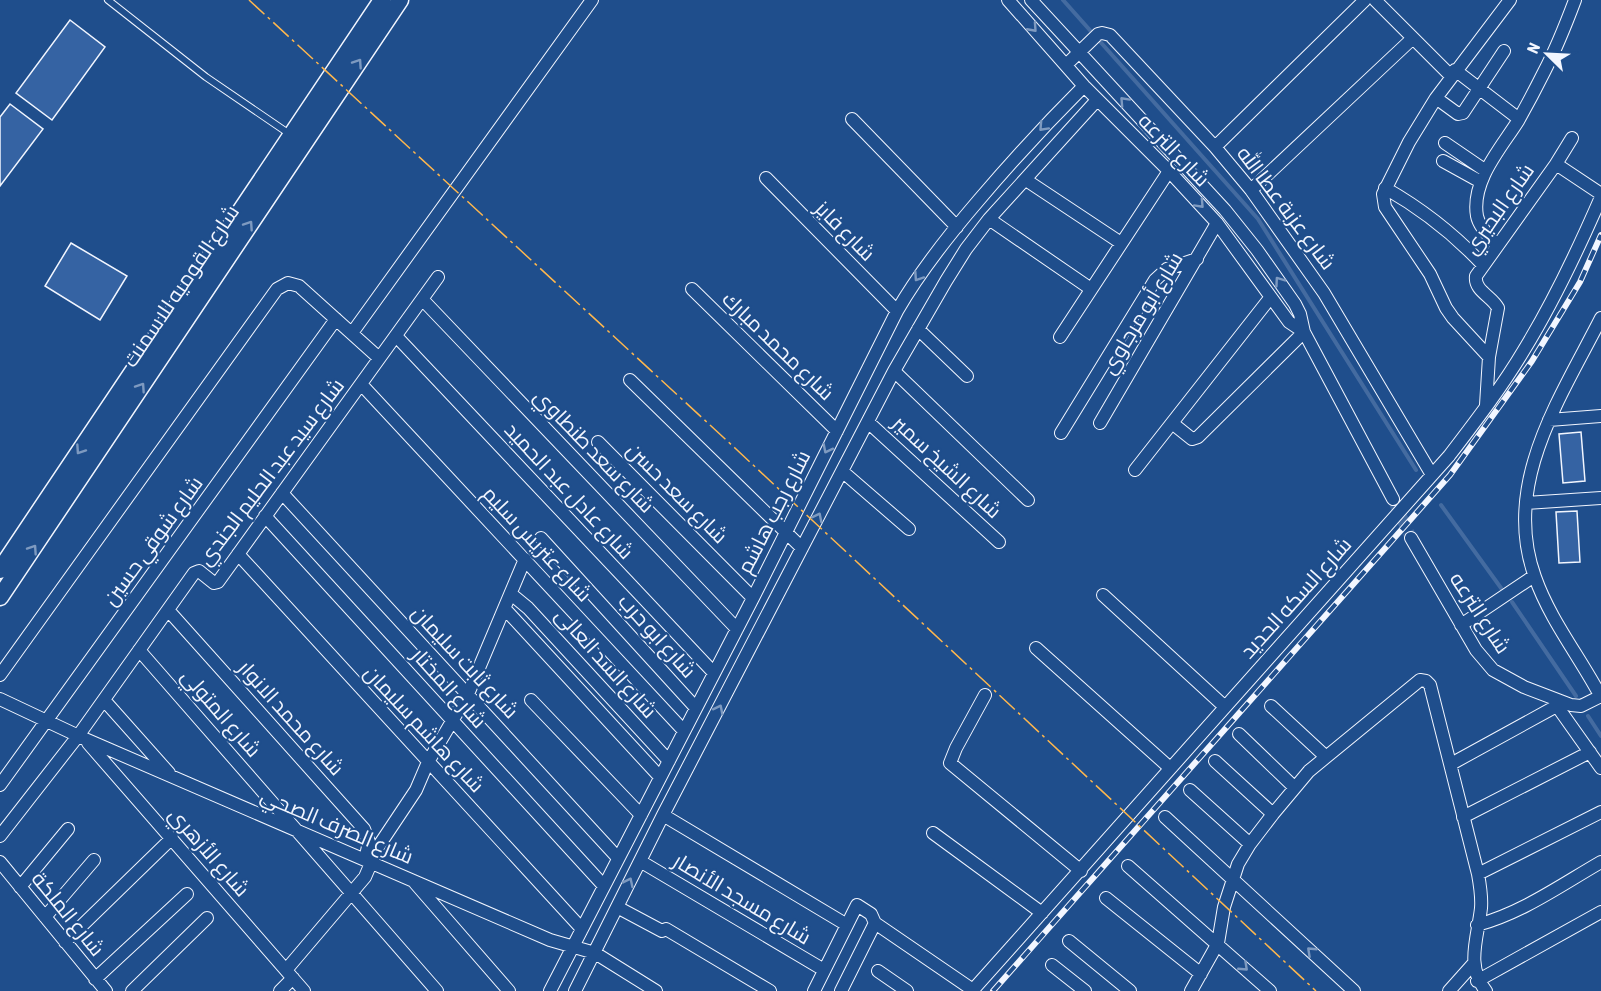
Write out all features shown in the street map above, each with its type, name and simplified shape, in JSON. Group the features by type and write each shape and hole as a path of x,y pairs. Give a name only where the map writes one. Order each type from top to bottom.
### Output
{"main road":[{"name":"شارع القوميه للاسمنت","path":"0,597 298,139 382,0"},
{"name":"شارع القوميه للاسمنت","path":"0,570 298,139 400,0"}],"street":[{"path":"351,333 592,0"},
{"name":"شارع الترعه","path":"1008,0 1097,100 1169,171 1217,223 1289,322 1304,332"},
{"name":"شارع الترعه","path":"1031,0 1067,40 1082,49 1225,210 1257,250 1295,304 1304,332 1393,500"},
{"path":"1215,147 1365,0"},
{"path":"1375,0 1453,73 1480,89 1519,119"},
{"path":"1489,357 1446,308 1430,274 1383,201 1385,188 1436,98 1509,0"},
{"path":"1497,246 1479,223 1477,216 1477,200 1484,176 1519,119 1545,70 1575,0"},
{"name":"شارع عزبة عطا الله","path":"1066,65 1098,34 1110,35 1215,147 1251,190 1324,293 1432,475"},
{"path":"1251,190 1413,38"},
{"path":"1436,98 1461,114 1504,51"},
{"name":"شارع رجب هاشم","path":"549,991 753,598 897,311 921,272 960,223 1043,126 1084,86"},
{"name":"شارع رجب هاشم","path":"575,991 639,861 918,329 956,265 989,219 1097,100"},
{"path":"852,119 960,223 978,234"},
{"name":"شارع البحيري","path":"1486,406 1489,357 1498,308 1494,301 1478,287 1475,282 1476,276 1572,138"},
{"path":"1445,143 1484,176"},
{"path":"1443,161 1484,176"},
{"path":"1556,164 1601,196"},
{"path":"1060,337 1169,171"},
{"name":"شارع فايز","path":"766,178 897,311"},
{"path":"1026,180 1121,243"},
{"path":"1385,188 1448,231 1483,265"},
{"name":"شارع السكه الحديد","path":"973,991 1432,475 1486,406 1523,352 1579,249 1601,196"},
{"path":"989,219 1091,289"},
{"name":"شارع أبو مرجاوي","path":"1100,423 1217,223"},
{"path":"1061,433 1155,280 1167,269 1197,259"},
{"name":"شارع سيد عبد الحليم الجندي","path":"0,836 82,737 104,699 195,572 199,571 217,583 438,277"},
{"path":"0,675 277,288 288,283 299,286 380,358"},
{"name":"شارع محمد مبارك","path":"692,289 837,430"},
{"path":"1135,470 1270,298"},
{"name":"شارع سعد طنطاوي","path":"422,299 737,629"},
{"path":"1601,318 1595,340 1549,420 1530,474 1526,502 1527,540 1534,576 1601,696"},
{"name":"شارع شوقي حسين","path":"0,785 336,319"},
{"path":"918,329 967,376"},
{"path":"1172,423 1192,439 1198,437 1304,332"},
{"name":"شارع عادل عبد الحميد","path":"396,336 714,673"},
{"path":"894,371 1028,500"},
{"path":"630,380 802,548"},
{"name":"شارع عتريس سليم","path":"361,384 684,731"},
{"path":"1549,420 1601,416"},
{"name":"شارع الشيخ سمير","path":"868,422 999,542"},
{"name":"شارع سعد حسن","path":"598,442 753,598"},
{"path":"842,471 909,529"},
{"name":"شارع ثابت سليمان","path":"282,493 618,858"},
{"path":"1526,502 1601,498"},
{"name":"شارع المختار","path":"265,516 604,886"},
{"name":"شارع ابو حرب","path":"541,538 696,708"},
{"name":"شارع الترعه","path":"1411,538 1484,661 1501,676 1559,704 1581,706 1601,696"},
{"name":"شارع هاشم سليمان","path":"238,554 582,929"},
{"path":"280,991 290,974 365,877 368,861 416,790 428,762 468,694 525,559"},
{"path":"1461,625 1534,576"},
{"name":"شارع السد العالى","path":"511,594 528,608 669,761"},
{"path":"1103,595 1225,707"},
{"path":"505,609 660,777"},
{"name":"شارع محمد الانوار","path":"168,610 364,829 369,842 368,861"},
{"path":"1036,648 1170,768"},
{"name":"شارع المتولي","path":"139,650 437,991"},
{"path":"1191,991 1218,943 1224,907 1233,879 1238,864 1250,844 1294,787 1325,756 1420,680 1430,685 1478,874 1481,908 1477,925 1474,963 1477,981 1485,991"},
{"path":"985,695 950,763 1081,871"},
{"name":"شارع الصرف الصحي","path":"0,699 173,777 550,940 595,952 656,991"},
{"path":"104,699 173,777"},
{"path":"531,700 640,815"},
{"path":"1451,764 1559,704 1601,768"},
{"path":"1271,706 1325,756"},
{"path":"1239,734 1294,787"},
{"name":"شارع الأزهري","path":"82,737 304,991"},
{"path":"1463,817 1590,752"},
{"path":"1215,761 1273,814"},
{"path":"1190,790 1250,844"},
{"path":"1478,874 1601,812"},
{"path":"663,815 847,925"},
{"path":"1165,817 1354,991"},
{"path":"20,887 68,829"},
{"path":"933,833 1042,913"},
{"path":"65,942 172,838"},
{"path":"45,917 94,860"},
{"name":"شارع مسجد الأنصار","path":"639,861 824,970"},
{"name":"شارع الملكة","path":"0,862 106,991"},
{"path":"1477,925 1497,920 1519,909 1601,862"},
{"path":"1128,866 1270,991"},
{"path":"412,880 509,991"},
{"path":"96,979 187,894"},
{"path":"1106,898 1201,974"},
{"path":"814,991 857,905 871,914 875,923 973,991"},
{"path":"617,907 662,931 666,929 770,991"},
{"path":"1477,981 1601,912"},
{"path":"132,991 207,918"},
{"path":"842,991 875,923"},
{"path":"1069,941 1130,991"},
{"path":"1449,991 1474,963"},
{"path":"1052,965 1084,991"},
{"path":"878,971 907,991"}],"lane":[{"path":"108,0 206,77 298,139"}],"building":[{"path":"70,20 105,47 52,120 16,93"},
{"path":"10,104 43,129 0,186 0,117"},
{"path":"71,243 127,276 100,320 45,286"},
{"path":"1581,432 1585,481 1563,483 1559,434"},
{"path":"1577,511 1580,562 1559,563 1556,512"}],"waterway":[{"path":"1063,0 1258,219 1416,470"},
{"path":"1441,505 1501,588"},
{"path":"1512,602 1576,696"},
{"path":"1588,716 1601,736"}],"tunnel":[{"path":"1393,499 1411,538"}],"railway":[{"path":"993,991 1450,475 1532,361 1580,282 1601,235"}],"power":[{"path":"249,0 736,449 1316,991"}]}
